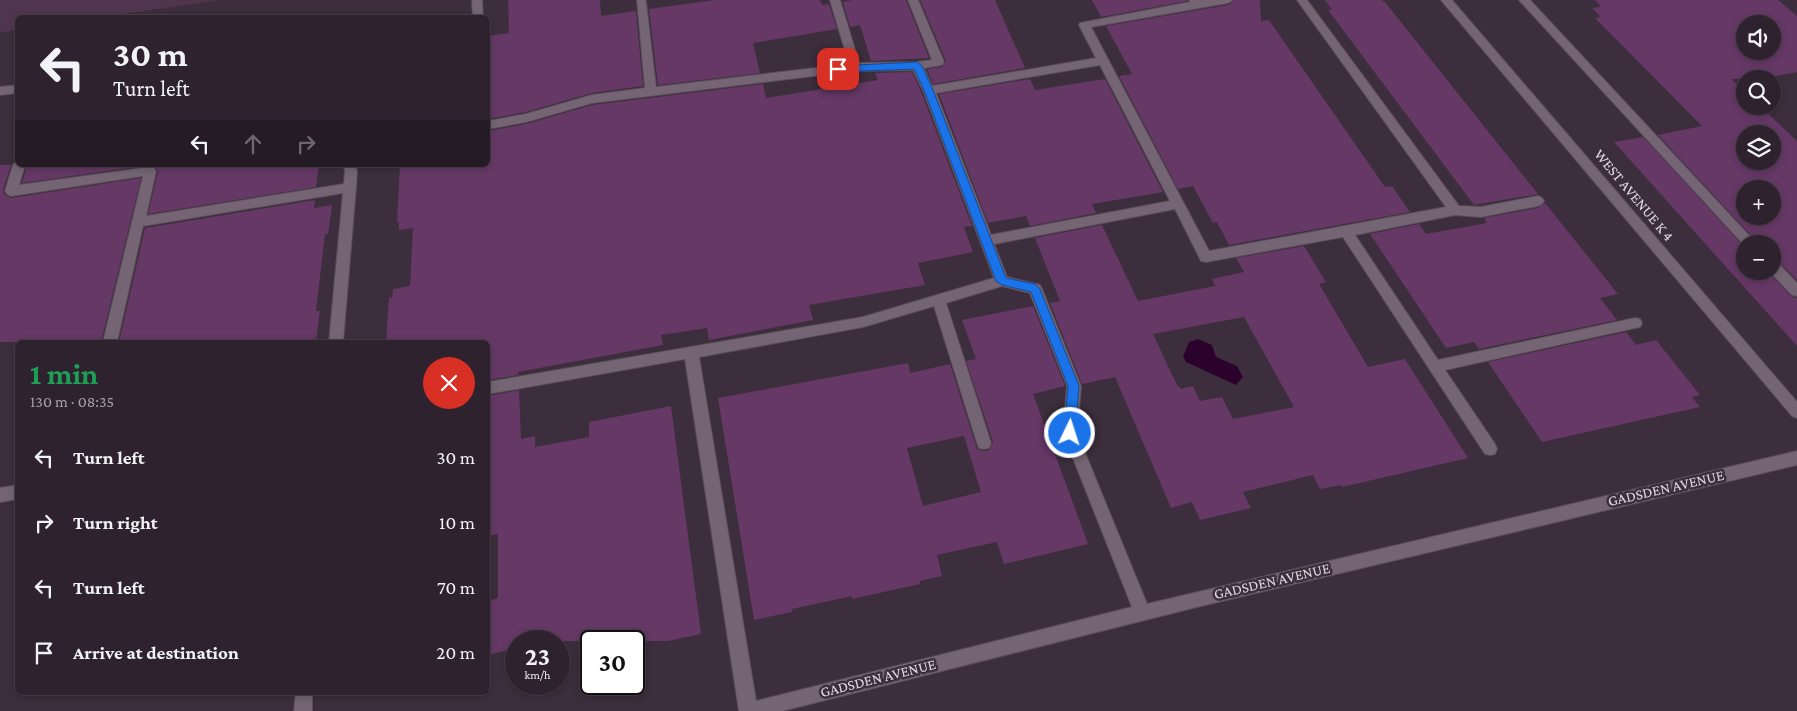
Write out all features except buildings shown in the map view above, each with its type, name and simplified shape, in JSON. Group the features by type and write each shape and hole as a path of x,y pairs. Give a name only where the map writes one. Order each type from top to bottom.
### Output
{"street":[{"path":"478,0 478,15"},
{"path":"835,0 855,67"},
{"path":"490,125 526,118 592,100 651,91 855,67 917,66 938,62 913,0"},
{"path":"1228,0 1196,2 1084,25 1206,257 1455,210 1480,212 1538,201"},
{"path":"1302,0 1455,210"},
{"name":"WEST AVENUE K 4","path":"1446,0 1797,412"},
{"path":"1524,0 1743,235"},
{"path":"640,2 651,91"},
{"path":"929,90 1103,61"},
{"path":"917,66 929,90 1002,281"},
{"path":"0,91 15,89"},
{"path":"5,193 18,167"},
{"path":"336,340 350,187 350,167"},
{"path":"5,193 150,171 110,340"},
{"path":"138,222 350,187"},
{"path":"987,241 1178,204"},
{"path":"1346,232 1490,448"},
{"path":"1781,275 1797,291"},
{"path":"490,388 862,322 1002,281 1035,289 1074,386 1070,433 1142,612"},
{"path":"939,300 984,443"},
{"path":"1435,366 1635,323"},
{"path":"691,352 748,711"},
{"name":"GADSDEN AVENUE","path":"748,711 1142,612 1797,458"},
{"path":"0,495 15,492"},
{"path":"303,711 304,695"}],"shaded area":[{"path":"0,0 220,0 116,15 15,15 15,30 0,33"},
{"path":"1198,339 1212,345 1216,357 1237,366 1243,377 1236,385 1186,362 1183,357 1189,342"}],"route":[{"path":"838,69 917,66 929,90 1002,281 1035,289 1074,386 1070,433"}]}
